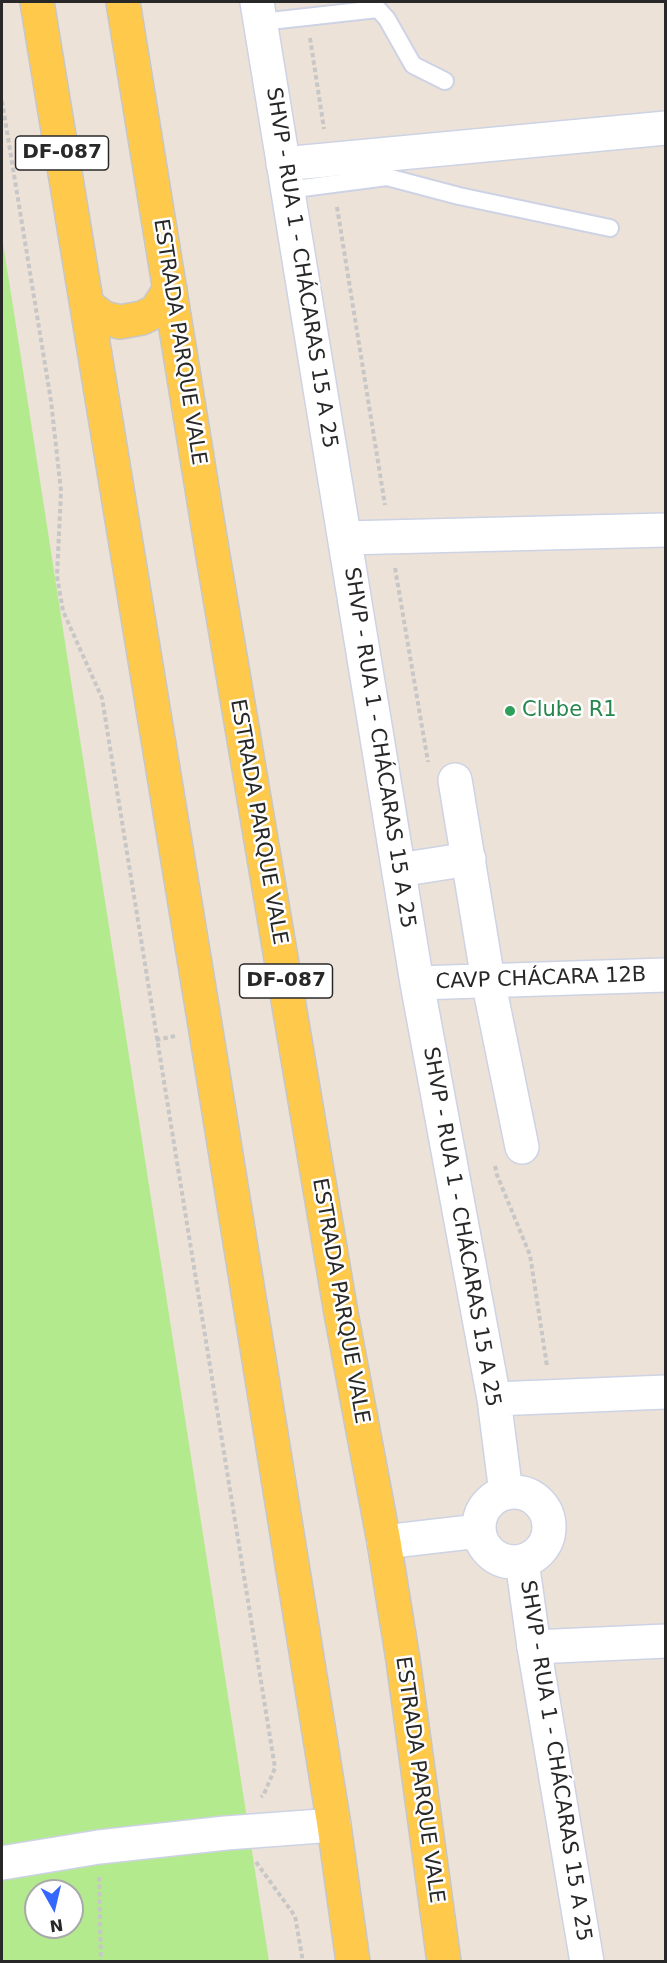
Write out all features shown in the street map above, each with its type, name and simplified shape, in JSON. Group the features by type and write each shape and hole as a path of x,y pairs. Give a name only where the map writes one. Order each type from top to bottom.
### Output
{"main road":[{"name":"DF-087","path":"37,2 334,1825 353,1962"},
{"name":"ESTRADA PARQUE VALE","path":"123,2 212,550 341,1313 384,1542 444,1962"},
{"path":"87,305 104,318 120,322 142,318 156,311 170,289"}],"street":[{"name":"SHVP - RUA 1 - CHÁCARAS 15 A 25","path":"259,12 417,983 494,1399 506,1493"},
{"path":"285,177 666,128"},
{"path":"345,538 666,530"},
{"path":"442,775 468,859 488,980 522,1147"},
{"path":"399,870 468,859"},
{"name":"CAVP CHÁCARA 12B","path":"417,983 666,975"},
{"path":"494,1399 666,1392"},
{"path":"506,1493 521,1493 535,1500 545,1511 549,1527 546,1542 536,1554 522,1562 507,1562 494,1556 483,1545 479,1531 479,1519 485,1507 494,1498 506,1493"},
{"path":"384,1542 479,1531"},
{"name":"SHVP - RUA 1 - CHÁCARAS 15 A 25","path":"522,1562 587,1962"},
{"path":"534,1647 666,1641"},
{"path":"2,1863 99,1847 226,1833 334,1825"}],"lane":[{"path":"259,12 306,17 378,9 387,19 413,65 445,81"},
{"path":"331,172 387,177 459,196 610,228"}],"path":[{"path":"306,17 390,537 442,775"},
{"path":"2,101 51,401 61,490 57,576 63,611 102,698 275,1768 264,1794 226,1833 260,1866 296,1916 303,1962"},
{"path":"495,1164 497,1175 530,1255 551,1397"},
{"path":"99,1847 101,1962"}],"green space":[{"path":"2,237 269,1961 2,1961"}],"place":[{"name":"Clube R1","path":"510,711"}]}
